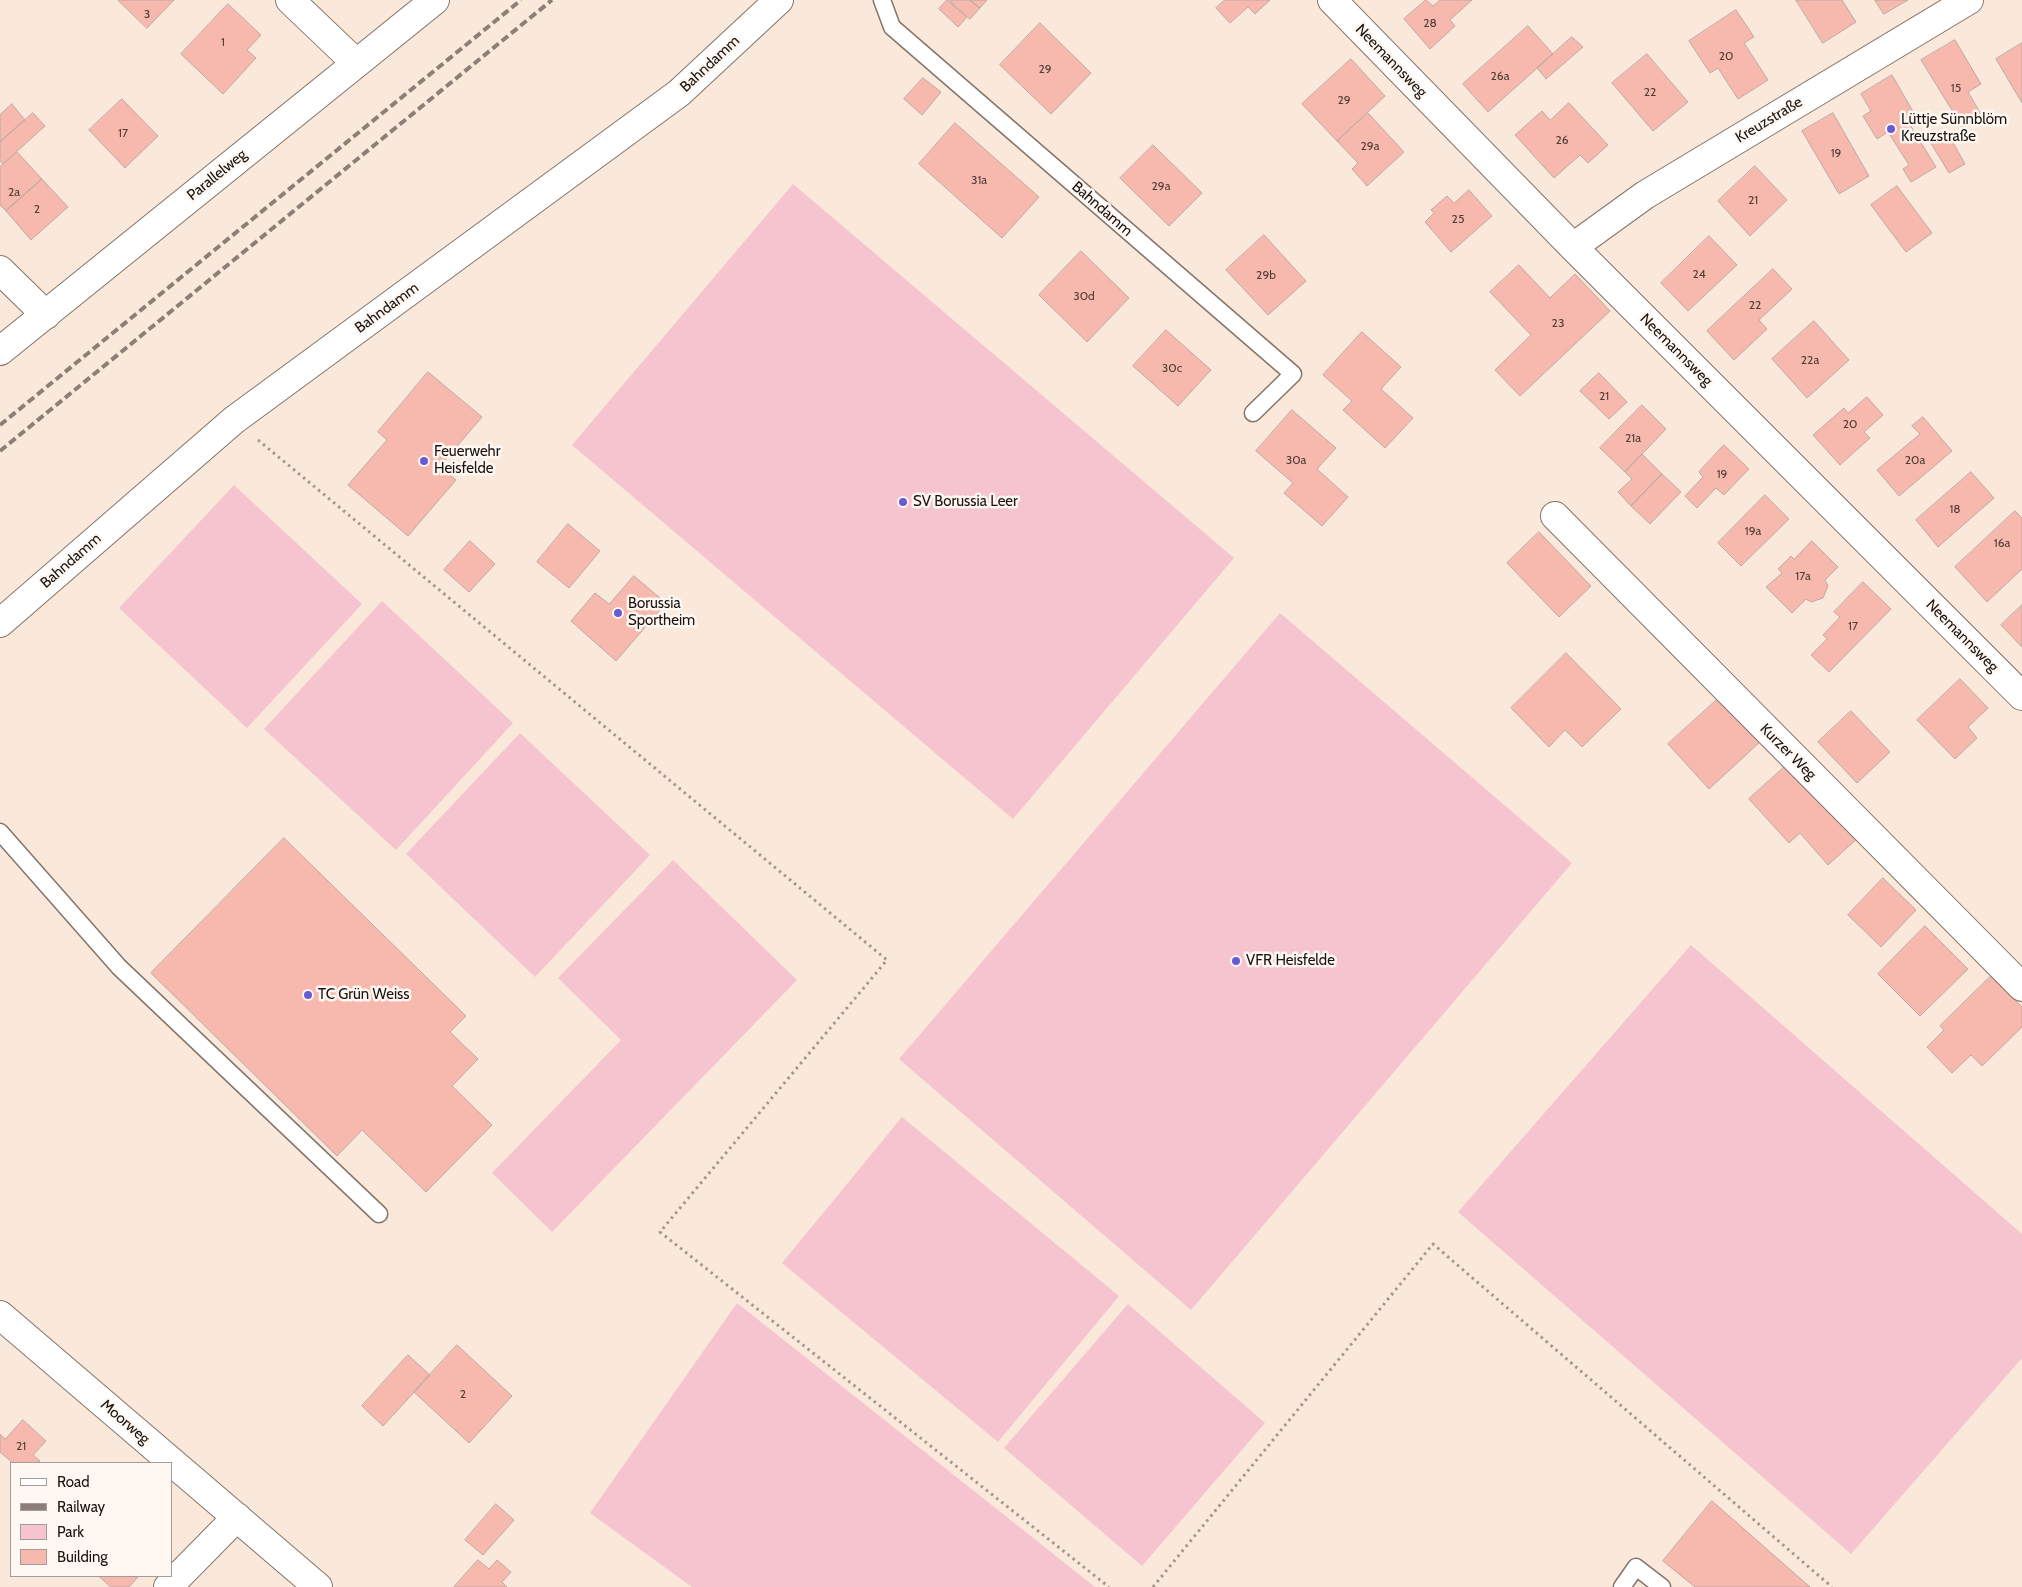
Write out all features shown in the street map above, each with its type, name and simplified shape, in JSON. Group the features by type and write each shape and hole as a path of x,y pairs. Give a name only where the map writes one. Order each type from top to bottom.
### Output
{"street":[{"path":"290,0 356,63"},
{"name":"Parallelweg","path":"0,352 435,0"},
{"name":"Bahndamm","path":"0,623 234,420 679,93 779,0"},
{"name":"Neemannsweg","path":"1332,0 1573,247 2022,696"},
{"name":"Kreuzstraße","path":"1573,247 1645,195 1969,0"},
{"path":"0,270 46,315"},
{"name":"Kurzer Weg","path":"1555,516 2022,987"},
{"name":"Moorweg","path":"0,1315 172,1462"},
{"name":"Moorweg","path":"172,1462 318,1587"},
{"path":"168,1587 237,1518"}],"lane":[{"name":"Bahndamm","path":"882,0 892,27 1293,374 1253,413"},
{"path":"0,832 119,966 379,1214"},
{"path":"1622,1587 1636,1567 1662,1587"}],"path":[{"path":"234,420 887,960 660,1232 1110,1587"},
{"path":"1153,1587 1433,1244 1832,1587"}],"green space":[{"name":"SV Borussia Leer","path":"793,184 1234,558 1013,819 572,445"},
{"path":"234,485 362,604 247,728 119,608"},
{"path":"382,601 513,723 396,850 264,729"},
{"name":"VFR Heisfelde","path":"1280,613 1572,863 1191,1310 899,1059"},
{"path":"520,733 650,855 535,977 406,854"},
{"path":"673,860 797,980 552,1232 492,1173 621,1040 558,978"},
{"path":"1691,945 2022,1234 2022,1358 1851,1554 1458,1212"},
{"path":"902,1117 1119,1296 998,1442 782,1263"},
{"path":"737,1303 1095,1587 692,1587 590,1513"},
{"path":"1128,1304 1265,1423 1142,1566 1004,1448"}],"building":[{"path":"118,0 174,0 147,28"},
{"path":"947,0 967,17 958,27 939,9"},
{"path":"949,0 970,0 980,8 970,19"},
{"path":"970,0 987,0 980,8"},
{"path":"1225,0 1270,0 1255,14 1248,7 1230,23 1216,8"},
{"path":"1426,0 1433,6 1440,0 1472,0 1450,20 1455,26 1430,49 1404,19"},
{"path":"1796,0 1842,0 1856,22 1823,43"},
{"path":"1875,0 1908,0 1884,14"},
{"path":"228,4 261,35 247,50 256,58 223,94 181,54"},
{"path":"1736,10 1754,37 1744,43 1768,80 1738,99 1718,68 1710,73 1689,41"},
{"path":"1040,23 1091,73 1051,114 1000,65"},
{"path":"1528,26 1553,54 1488,112 1463,84"},
{"path":"1572,37 1583,47 1546,79 1537,68"},
{"path":"1955,40 1981,84 1968,92 1982,116 1963,128 1921,60"},
{"path":"2022,43 2022,103 1996,59"},
{"path":"1647,54 1688,102 1653,131 1612,83"},
{"path":"1351,59 1385,96 1337,141 1302,104"},
{"name":"Lüttje Sünnblöm Kreuzstraße","path":"1892,75 1918,120 1910,125 1936,167 1911,182 1903,169 1909,165 1888,132 1877,139 1863,116 1871,111 1861,94"},
{"path":"923,78 941,92 922,115 904,99"},
{"path":"122,99 158,136 125,168 89,130"},
{"path":"1569,103 1608,145 1588,163 1580,155 1554,178 1515,135 1542,111 1550,120"},
{"path":"12,104 25,120 0,142 0,115"},
{"path":"33,113 45,126 3,164 0,161 0,142"},
{"path":"1368,113 1404,152 1367,186 1352,169 1358,163 1337,141"},
{"path":"1833,113 1869,176 1839,194 1802,131"},
{"path":"955,123 1039,197 1002,238 919,164"},
{"path":"1946,130 1965,164 1949,173 1929,140"},
{"path":"1153,145 1202,193 1169,226 1120,178"},
{"path":"17,152 42,179 6,211 0,205 0,167"},
{"path":"1755,166 1787,200 1750,236 1718,201"},
{"path":"42,179 68,207 31,240 6,211"},
{"path":"1897,186 1932,233 1906,252 1871,205"},
{"path":"1469,190 1492,216 1451,252 1425,222 1434,213 1431,210 1447,196 1454,203"},
{"path":"1264,235 1306,281 1268,315 1226,270"},
{"path":"1709,236 1737,265 1688,311 1661,283"},
{"path":"1081,251 1129,298 1087,342 1039,295"},
{"path":"1519,265 1550,298 1575,274 1610,311 1520,396 1495,370 1531,335 1490,292"},
{"path":"1773,269 1792,289 1759,320 1767,329 1734,360 1707,331"},
{"path":"1814,321 1849,360 1807,398 1772,359"},
{"path":"1166,330 1211,370 1178,406 1133,366"},
{"path":"1362,332 1401,367 1381,389 1413,418 1385,448 1343,410 1352,401 1323,375"},
{"path":"428,372 482,417 440,466 456,480 408,536 348,485 387,440 378,432"},
{"path":"1599,373 1627,402 1609,419 1580,391"},
{"path":"1867,397 1883,415 1864,432 1870,438 1840,465 1813,435 1844,408 1848,413"},
{"path":"1642,405 1666,429 1625,472 1600,448"},
{"path":"1292,410 1336,448 1317,469 1348,497 1322,526 1284,493 1293,483 1256,451"},
{"path":"1923,417 1952,451 1899,496 1877,470 1920,434 1912,426"},
{"path":"1724,445 1749,469 1724,495 1716,488 1697,508 1685,496 1703,477 1699,472"},
{"path":"1642,454 1662,474 1631,506 1618,492 1632,479 1625,472"},
{"path":"1971,472 1994,498 1938,547 1916,520"},
{"path":"1662,474 1681,492 1650,524 1631,506"},
{"path":"1765,495 1789,519 1741,566 1718,543"},
{"path":"2015,511 2022,518 2022,569 1987,602 1955,567"},
{"path":"568,524 600,551 569,588 537,562"},
{"path":"1539,532 1591,586 1559,617 1507,563"},
{"path":"470,541 495,564 469,592 444,570"},
{"path":"1812,541 1838,567 1825,580 1828,586 1823,598 1811,602 1806,599 1792,613 1766,587 1782,573 1778,569 1791,556 1794,559"},
{"name":"Borussia Sportheim","path":"634,576 666,603 616,661 571,621 595,593 609,604"},
{"path":"1863,582 1891,609 1829,672 1811,655 1827,639 1823,635 1840,617 1834,612"},
{"path":"2022,605 2022,647 2001,625"},
{"path":"1566,653 1621,709 1582,747 1565,730 1549,747 1511,708"},
{"path":"1960,679 1988,708 1968,727 1977,738 1955,759 1917,720"},
{"path":"1721,696 1761,741 1709,789 1668,744"},
{"path":"1851,711 1890,752 1857,783 1818,742"},
{"path":"1791,761 1859,837 1828,865 1800,833 1789,843 1749,799"},
{"name":"TC Grün Weiss","path":"284,838 466,1016 450,1032 478,1059 452,1086 492,1125 426,1192 362,1130 337,1156 151,973"},
{"path":"1883,878 1916,910 1881,947 1848,915"},
{"path":"1925,926 1968,969 1920,1016 1878,974"},
{"path":"1991,976 2022,1007 2022,1027 1982,1066 1971,1055 1952,1073 1927,1047 1944,1030 1940,1026"},
{"path":"457,1345 512,1396 469,1443 414,1392"},
{"path":"408,1355 430,1375 383,1426 362,1406"},
{"path":"23,1420 46,1441 33,1455 40,1461 12,1462 0,1452 0,1434 5,1439"},
{"path":"1712,1501 1810,1587 1695,1587 1663,1561"},
{"path":"496,1504 514,1520 483,1555 465,1540"},
{"path":"478,1560 489,1569 497,1560 511,1572 502,1582 507,1587 454,1587"},
{"path":"100,1577 138,1577 129,1587 111,1587"}],"railway":[{"path":"0,425 521,0"},
{"path":"0,451 552,0"}],"place":[{"name":"Lüttje Sünnblöm Kreuzstraße","path":"1891,129"},
{"name":"Feuerwehr Heisfelde","path":"424,461"},
{"name":"SV Borussia Leer","path":"903,502"},
{"name":"Borussia Sportheim","path":"618,613"},
{"name":"VFR Heisfelde","path":"1236,961"},
{"name":"TC Grün Weiss","path":"308,995"}]}
